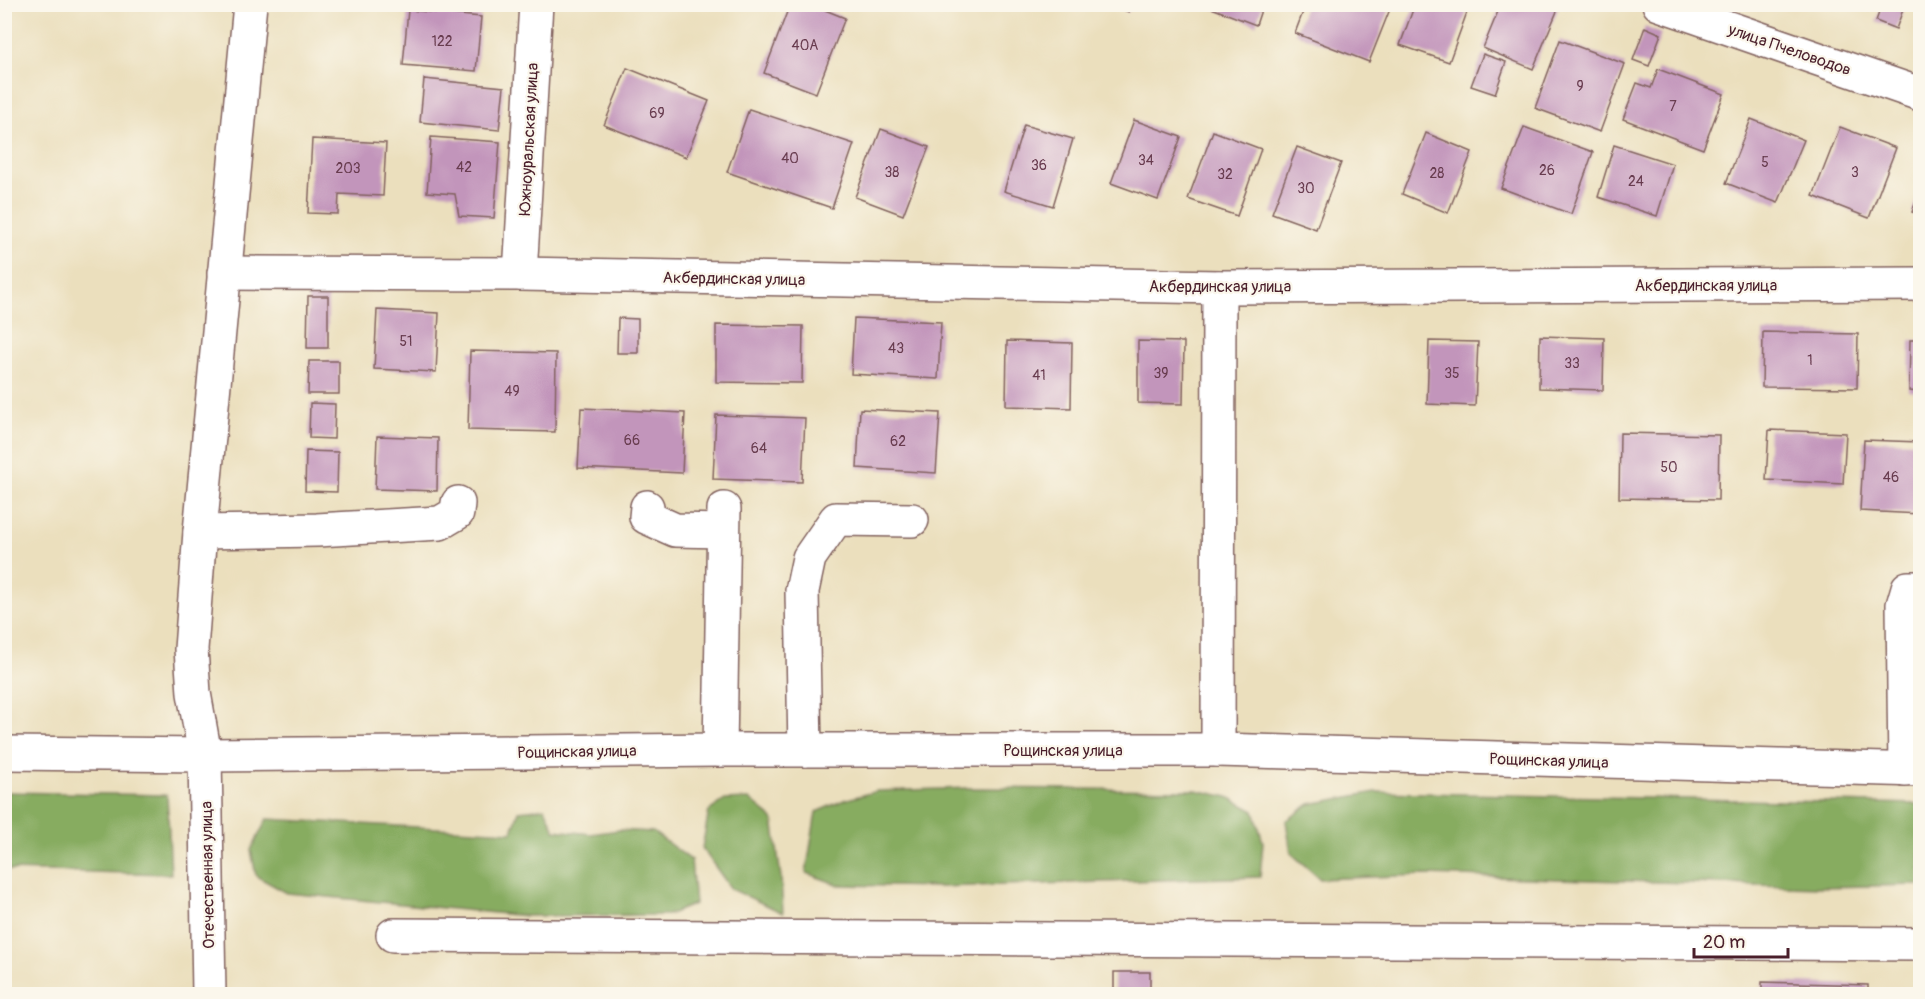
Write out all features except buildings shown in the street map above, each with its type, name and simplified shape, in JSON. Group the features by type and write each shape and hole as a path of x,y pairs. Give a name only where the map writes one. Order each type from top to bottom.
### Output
{"street":[{"name":"Отечественная улица","path":"209,994 205,755 194,693 192,649 200,532 250,4"},
{"name":"Южноуральская улица","path":"520,274 536,4"},
{"name":"улица Пчеловодов","path":"1659,4 1920,94"},
{"name":"Акбердинская улица","path":"224,273 520,274 1219,287 1920,284"},
{"path":"1218,750 1219,287"},
{"path":"200,532 328,530 440,523 457,513 458,503"},
{"path":"647,507 646,517 675,530 724,520 720,750"},
{"path":"806,750 802,591 809,558 836,519 912,519"},
{"path":"1913,770 1903,605 1908,588 1920,588"},
{"name":"Рощинская улица","path":"4,753 205,755 720,750 1218,750 1913,770"},
{"path":"393,935 1920,944"}],"green space":[{"path":"970,788 1196,790 1228,797 1254,811 1263,842 1260,877 939,887 839,885 806,873 816,812 844,800 877,791"},
{"path":"5,792 167,795 171,874 5,870"},
{"path":"1376,792 1920,804 1920,885 1819,887 1424,875 1320,879 1291,853 1286,821 1310,804"},
{"path":"749,799 773,819 781,877 783,913 731,889 702,848 709,811 725,800"},
{"path":"545,808 555,830 591,834 619,830 653,832 691,860 695,904 668,915 526,916 287,893 256,876 251,850 267,819 512,832 519,811"}]}
